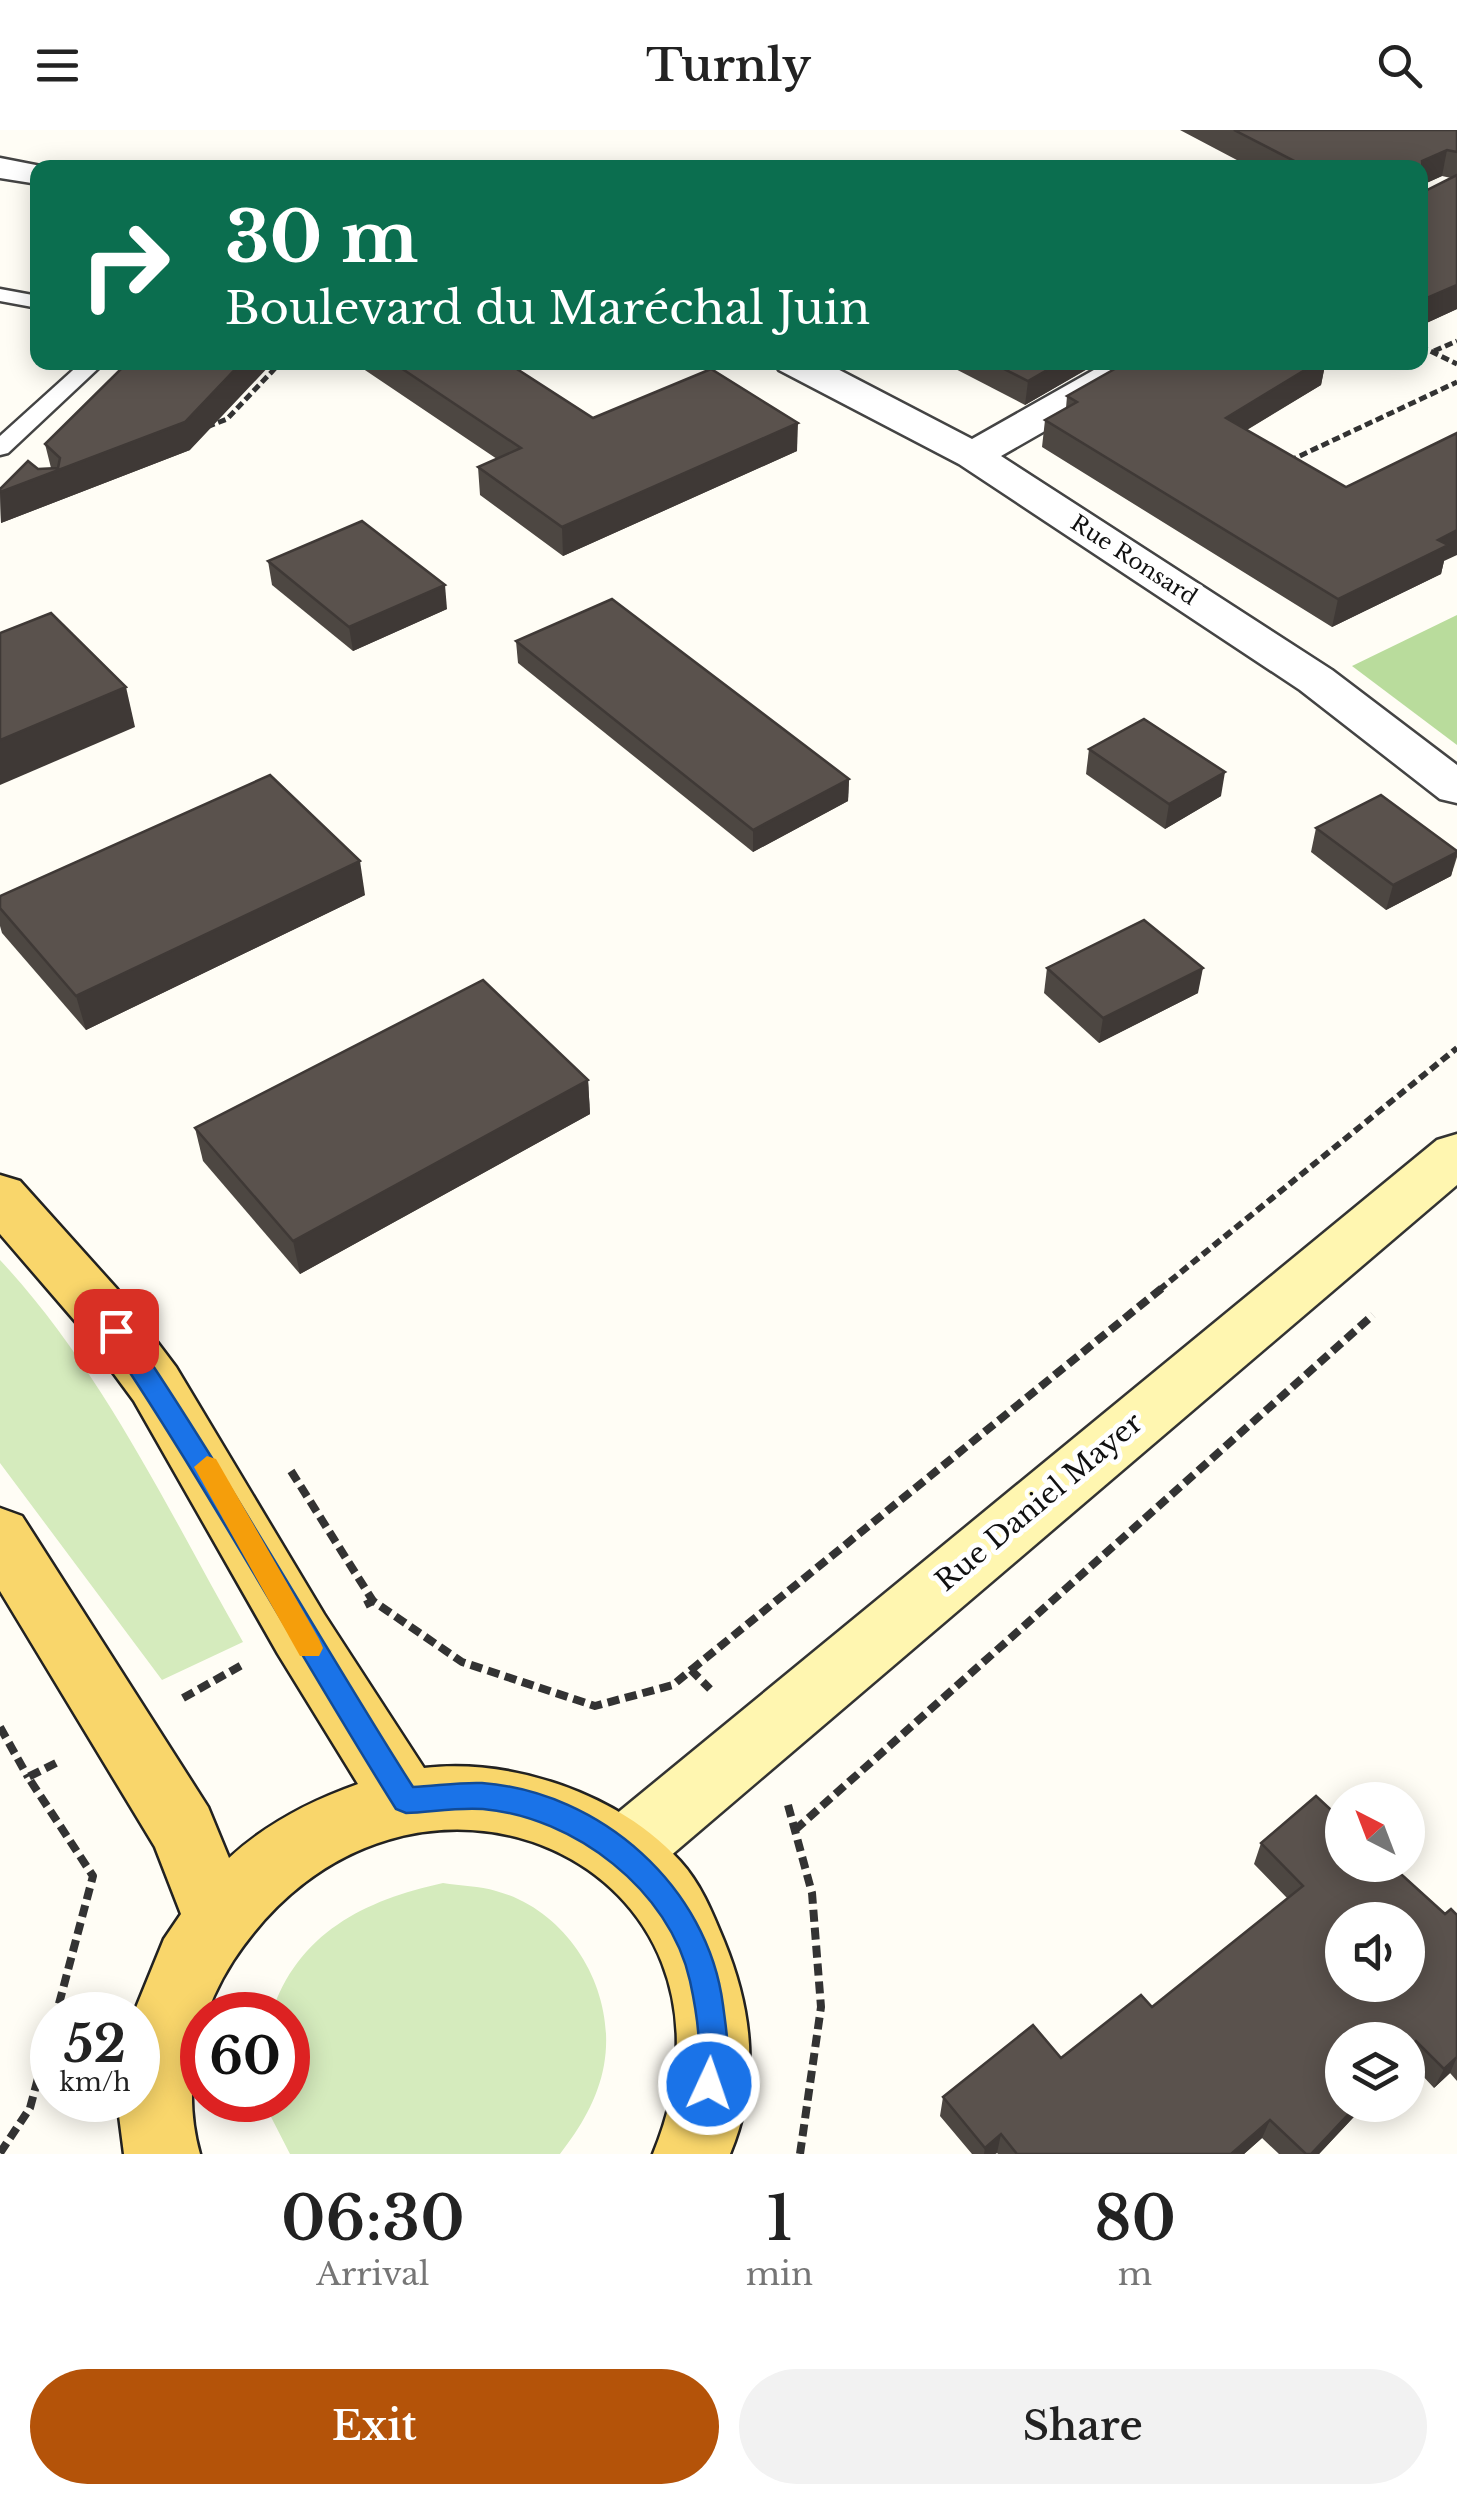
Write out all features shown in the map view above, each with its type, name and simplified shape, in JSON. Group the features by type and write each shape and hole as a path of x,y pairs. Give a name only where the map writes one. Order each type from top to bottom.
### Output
{"main road":[{"name":"Rue Daniel Mayer","path":"623,1852 1457,1154"},
{"path":"0,1196 96,1305 155,1384 301,1634 406,1800"},
{"path":"0,1534 100,1742 183,1830 217,1914"},
{"path":"162,2154 157,2139 156,2060 177,1982 217,1914 272,1861 336,1822 406,1800 484,1796 557,1814 623,1852 673,1908 704,1978 714,2057 699,2139 691,2154"}],"street":[{"path":"0,168 30,173"},
{"name":"Rue Ronsard","path":"808,370 974,454 1316,680 1457,788"},
{"path":"974,454 1123,370"}],"lane":[{"path":"0,296 30,301"},
{"path":"7,450 87,370"}],"path":[{"path":"1433,352 1457,341"},
{"path":"1428,350 1457,364"},
{"path":"194,432 227,419 273,370"},
{"path":"1282,464 1457,382"},
{"path":"28,1777 301,1634 373,1601 462,1662 595,1706 672,1684 1457,1048"},
{"path":"796,1830 1384,1306"},
{"path":"691,1670 758,1736 784,1792 812,1893 820,2007 800,2154"},
{"path":"0,1727 94,1876 62,1992"},
{"path":"0,2153 30,2108"}],"green space":[{"path":"1457,615 1457,745 1352,666"},
{"path":"0,1260 37,1302 102,1394 243,1642 162,1680 0,1463"},
{"path":"443,1883 490,1889 522,1901 546,1916 583,1958 603,2010 604,2065 593,2101 560,2154 290,2154 274,2122 310,2122 310,1992 281,1992 283,1986 316,1942 338,1925 387,1899"}],"building":[{"path":"1234,130 1457,130 1457,152 1447,150 1424,160 1292,160"},
{"path":"1457,175 1457,285 1428,298 1428,190"},
{"path":"120,370 234,370 185,422 0,492 28,461 38,469 58,468 60,458 45,444"},
{"path":"404,370 518,370 593,418 713,370 798,423 562,527 478,467 521,448"},
{"path":"1006,370 1047,370 1028,381"},
{"path":"1113,370 1305,370 1226,418 1346,487 1457,433 1457,530 1438,540 1448,545 1338,599 1045,420 1077,402 1067,396"},
{"path":"362,521 445,585 349,627 268,561"},
{"path":"612,599 849,779 753,830 516,641"},
{"path":"51,613 126,687 0,740 0,633"},
{"path":"1144,719 1225,772 1169,804 1089,749"},
{"path":"270,775 360,861 76,996 0,908 0,896"},
{"path":"1381,795 1457,852 1393,885 1316,828"},
{"path":"1144,920 1203,968 1103,1018 1047,968"},
{"path":"483,980 588,1080 293,1241 195,1128"},
{"path":"1316,1796 1325,1804 1325,1882 1410,1882 1445,1914 1451,1909 1457,1915 1457,2057 1444,2069 1425,2050 1425,2022 1325,2022 1325,2122 1341,2122 1311,2154 1306,2154 1270,2120 1231,2154 1017,2154 1001,2134 985,2148 943,2097 1033,2025 1061,2058 1141,1995 1152,2007 1303,1886 1261,1843"}],"slow traffic":[{"path":"207,1467 310,1648"}],"route":[{"path":"116,1331 203,1459 301,1634 406,1800 484,1796 557,1814 623,1852 673,1908 704,1978 714,2057 709,2084"}]}
